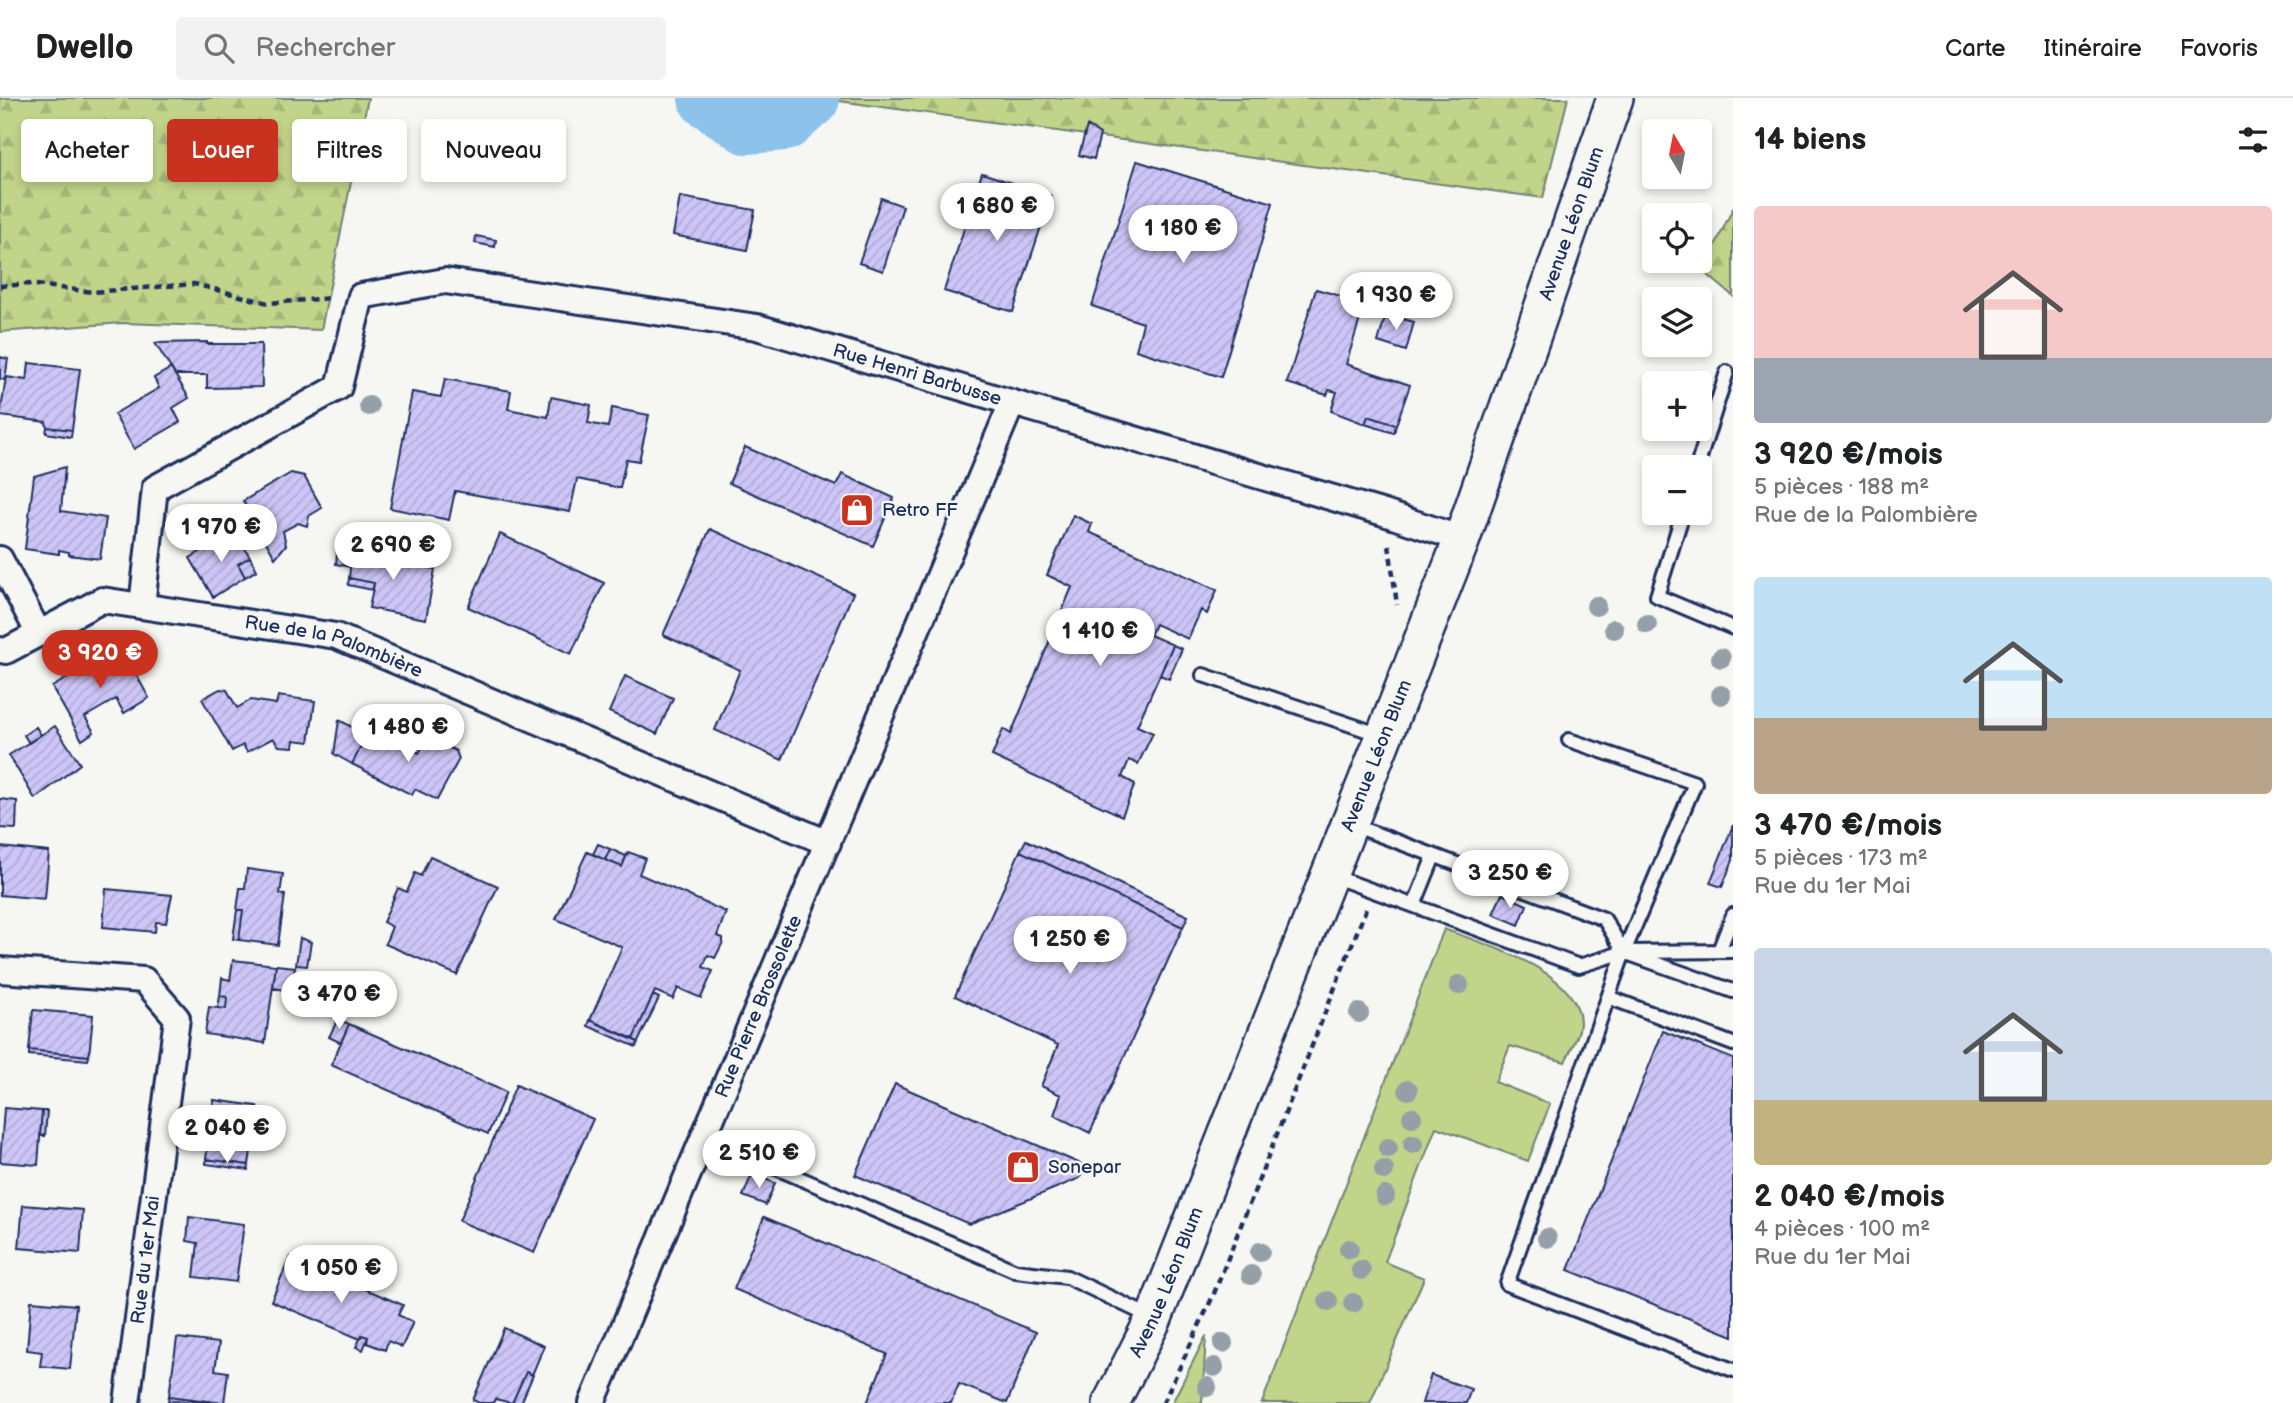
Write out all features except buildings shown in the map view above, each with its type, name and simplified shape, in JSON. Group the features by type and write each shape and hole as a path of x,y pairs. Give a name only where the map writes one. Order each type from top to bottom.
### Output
{"street":[{"name":"Avenue Léon Blum","path":"1111,1403 1154,1318 1462,539 1615,98"},
{"name":"Rue Henri Barbusse","path":"361,296 445,281 757,327 1384,513 1462,539"},
{"path":"142,606 155,488 339,387 361,296"},
{"name":"Rue Pierre Brossolette","path":"592,1403 1012,403"},
{"path":"0,559 39,634"},
{"name":"Rue de la Palombière","path":"0,650 6,651 102,600 337,636 711,791 828,843"},
{"name":"Rue du 1er Mai","path":"0,970 144,980 177,1018 127,1403"}],"lane":[{"path":"1702,455 1727,372"},
{"path":"1679,525 1657,596 1733,628"},
{"path":"1203,675 1384,736"},
{"path":"1569,740 1695,783 1624,951 1507,1284 1733,1370"},
{"path":"1350,824 1604,919 1624,951 1733,991"},
{"path":"1415,904 1434,856"},
{"path":"1330,874 1578,966 1624,951 1733,951"},
{"path":"1719,951 1733,915"},
{"path":"1608,997 1733,1044"},
{"path":"704,1138 1016,1271 1067,1278 1154,1318"}],"path":[{"path":"0,286 28,284 93,292 194,284 268,303 361,296"},
{"path":"1384,513 1398,608"},
{"path":"1163,1403 1213,1296 1374,889"}],"green space":[{"path":"0,98 368,98 364,119 292,119 292,182 351,182 321,330 123,323 0,332"},
{"path":"817,98 1568,98 1543,198"},
{"path":"1733,208 1733,296 1705,273 1712,273 1712,252"},
{"path":"1444,929 1504,951 1547,974 1564,988 1575,1004 1580,1022 1577,1037 1565,1062 1510,1046 1495,1082 1550,1104 1528,1161 1436,1127 1385,1262 1424,1278 1370,1403 1262,1403"},
{"path":"1206,1336 1202,1403 1172,1403"}],"waterway":[{"path":"708,98 747,124 784,121 810,98"}],"place":[{"name":"Retro FF","path":"857,510"},
{"name":"Sonepar","path":"1023,1167"}]}
